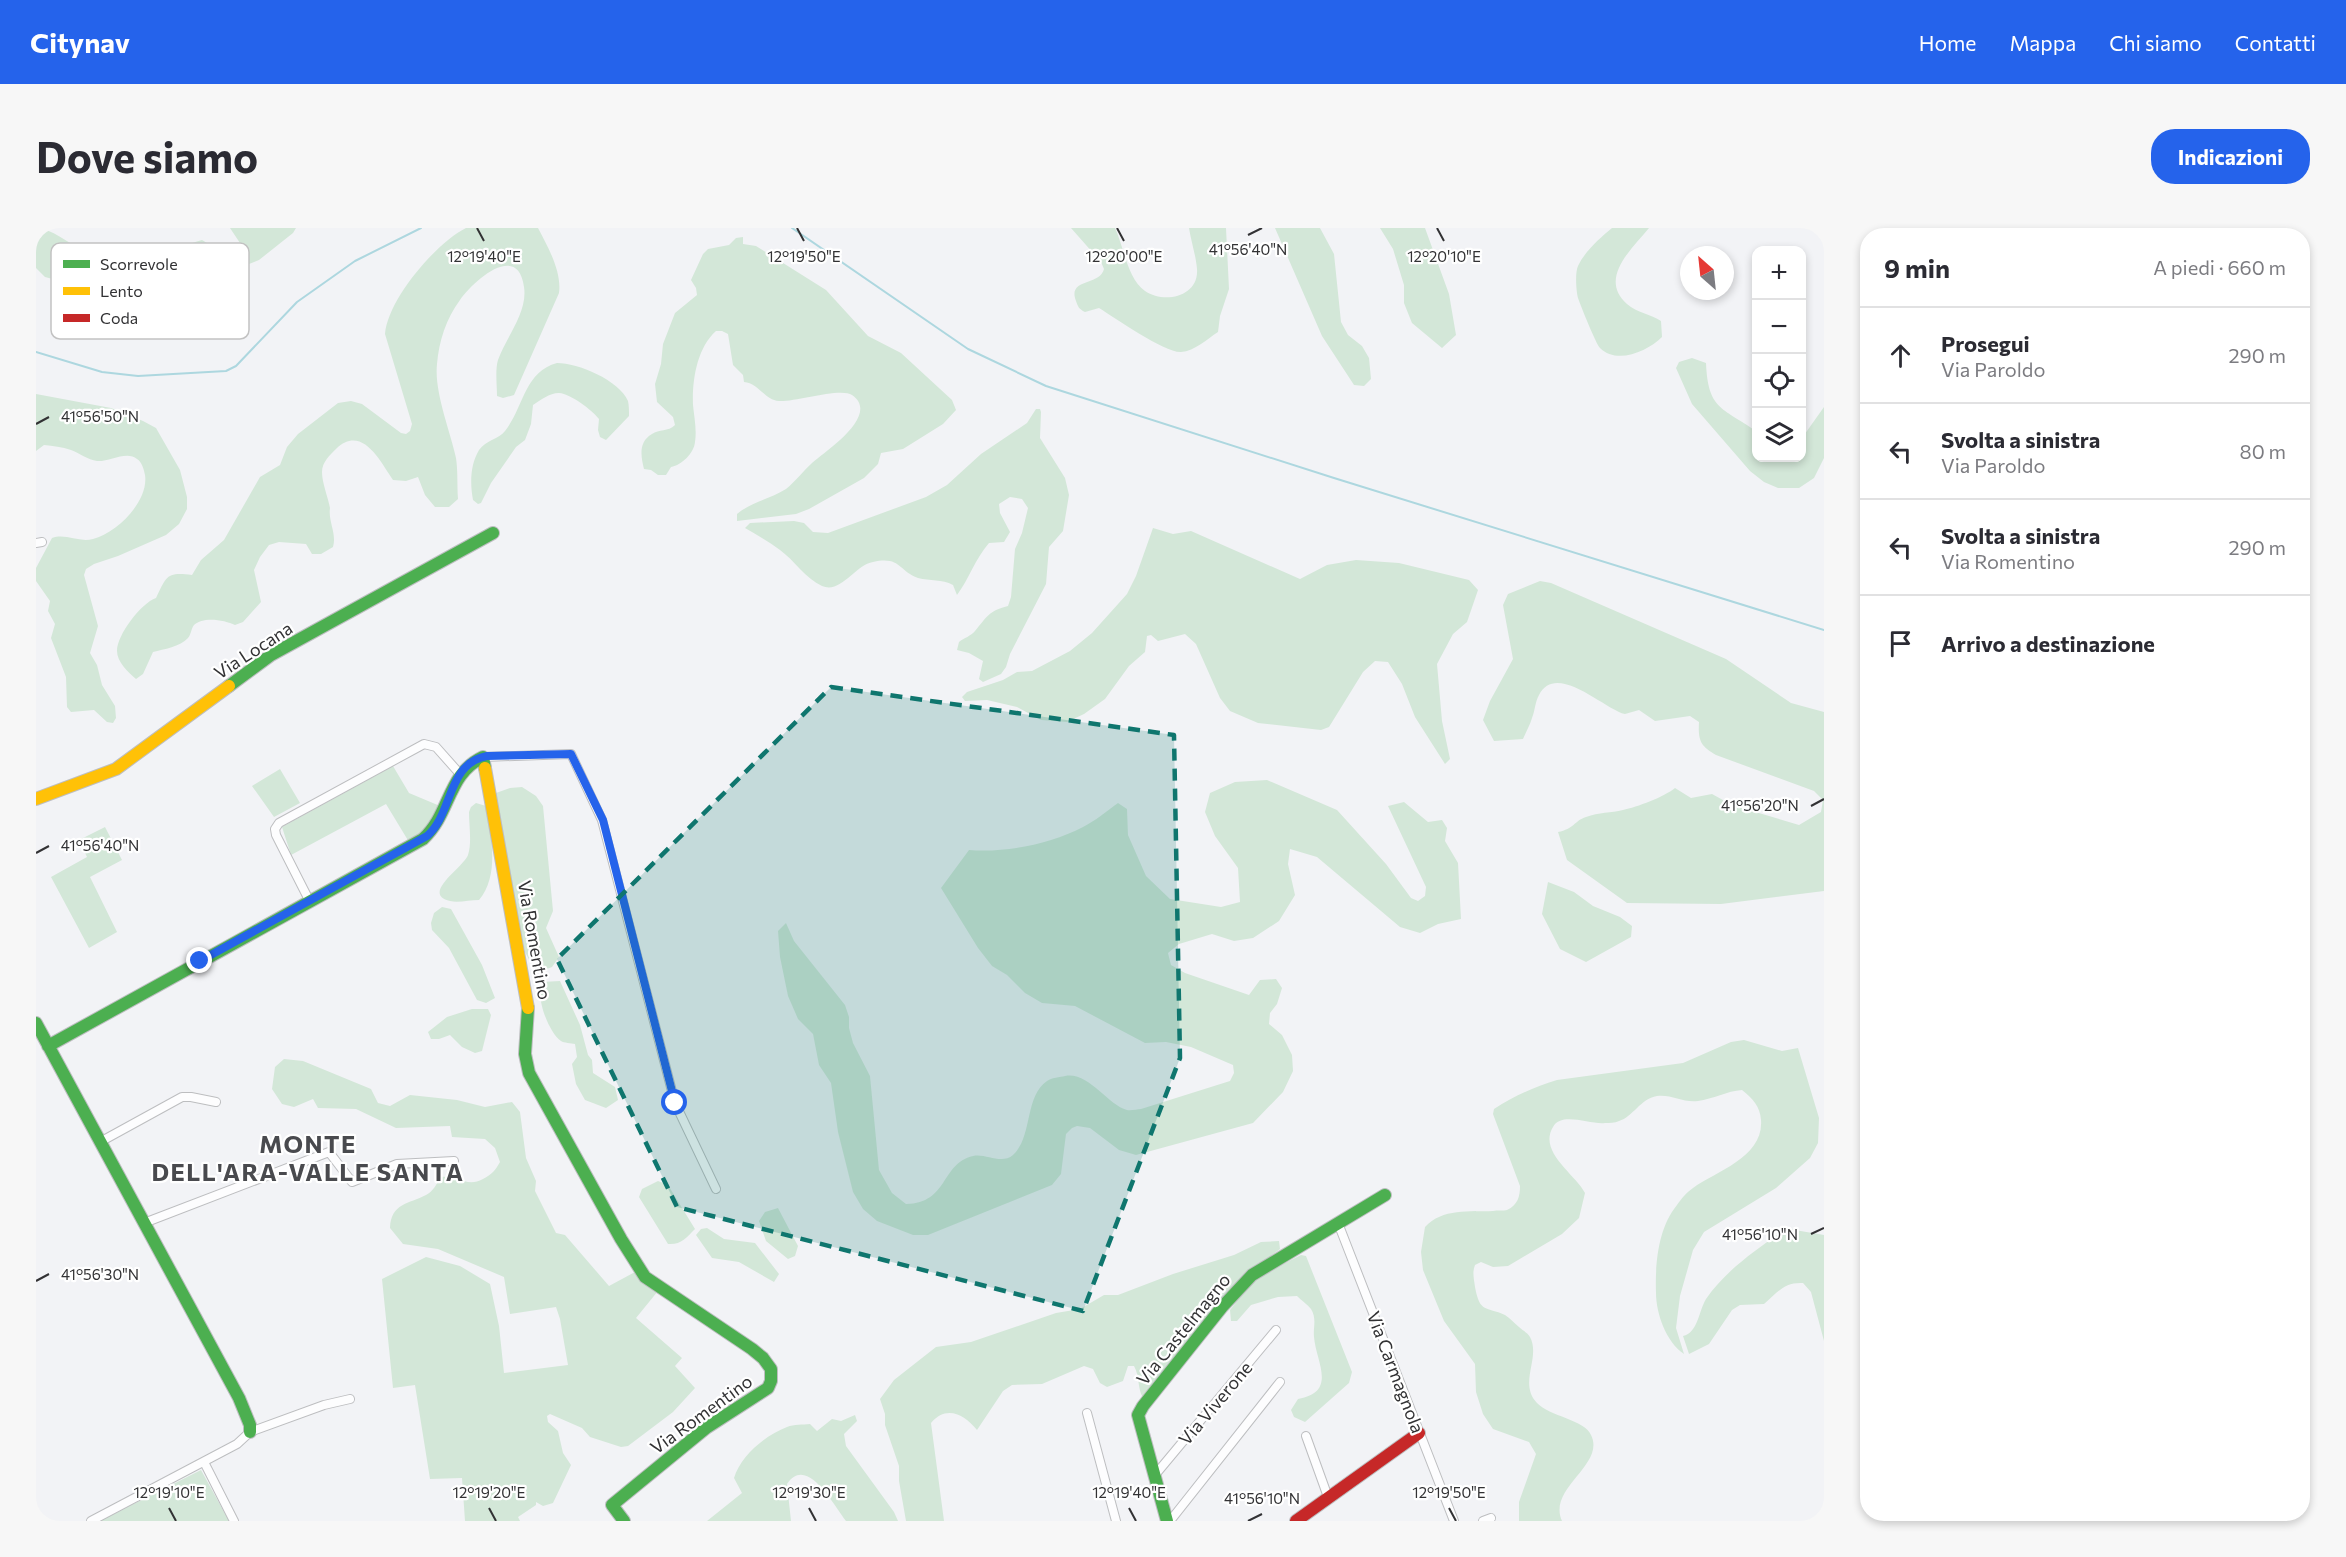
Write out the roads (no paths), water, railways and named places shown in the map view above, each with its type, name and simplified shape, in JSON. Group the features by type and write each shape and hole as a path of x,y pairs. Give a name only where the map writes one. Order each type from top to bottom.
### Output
{"street":[{"name":"Via Locana","path":"36,799 116,770 271,655 493,533"},
{"path":"309,900 276,835 276,826 279,823 424,744 437,749 460,774"},
{"path":"48,1046 427,836 437,824 460,774 469,764 483,757 571,754 603,820 675,1103 717,1189"},
{"name":"Via Romentino","path":"483,757 528,1002 525,1054 529,1073 621,1239 645,1277 762,1356 772,1372 772,1381 768,1388 706,1428 612,1505 624,1521"},
{"path":"36,1023 239,1398 250,1425 250,1432"},
{"path":"100,1142 177,1099 191,1096 216,1102"},
{"path":"144,1223 329,1152 352,1182 397,1164 454,1161"},
{"name":"Via Castelmagno","path":"1168,1521 1138,1415 1143,1406 1243,1283 1263,1266 1385,1195"},
{"name":"Via Carmagnola","path":"1338,1222 1454,1521"},
{"name":"Via Viverone","path":"1155,1475 1276,1330"},
{"path":"1168,1521 1280,1382"},
{"path":"91,1521 237,1444 250,1432 324,1405 350,1399"},
{"path":"1087,1413 1116,1521"},
{"path":"1296,1521 1419,1433"},
{"path":"1306,1436 1328,1497"},
{"path":"204,1462 236,1521"}],"waterway":[{"path":"36,352 102,372 138,376 226,371 236,366 297,302 355,261 421,228"},
{"path":"792,228 968,349 1046,386 1824,630"}],"district":[{"name":"MONTE DELL'ARA-VALLE SANTA","path":"308,1157"}]}
